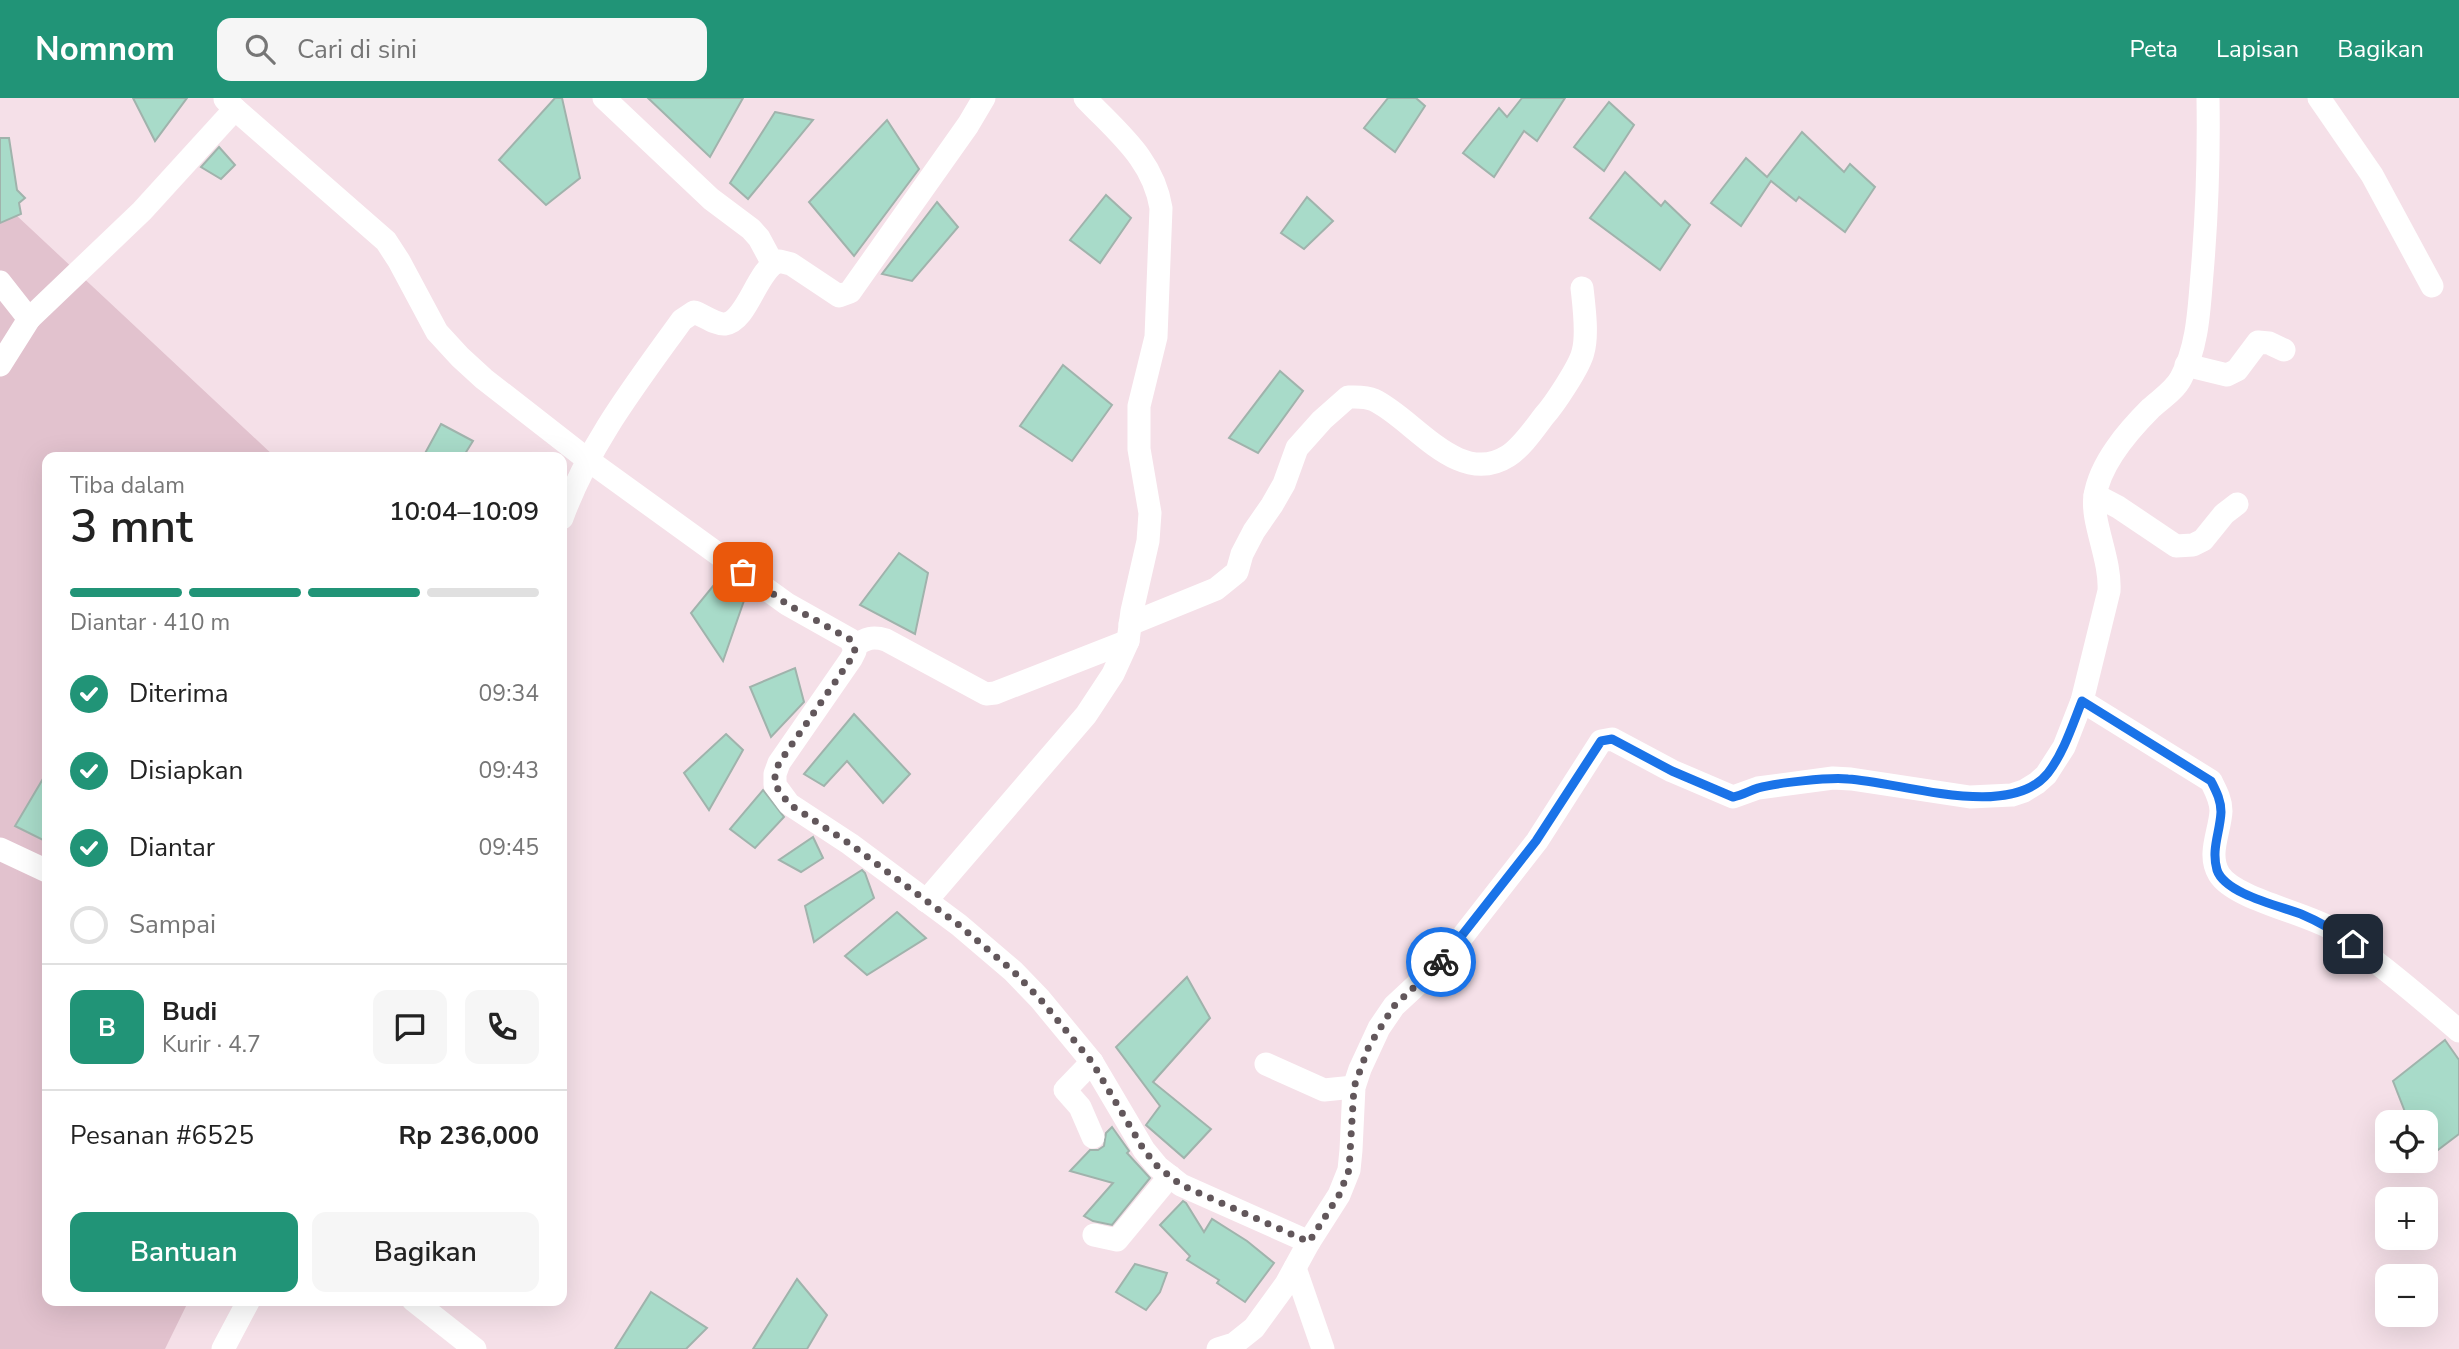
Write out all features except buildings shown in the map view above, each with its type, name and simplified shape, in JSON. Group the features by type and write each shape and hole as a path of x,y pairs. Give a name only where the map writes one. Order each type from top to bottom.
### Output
{"street":[{"path":"604,98 711,199 751,229 773,264"},
{"path":"567,502 612,415 681,320 694,313 722,324 729,323 773,264 785,261 839,296 850,292 968,125 984,98"},
{"path":"926,901 1086,715 1113,674 1129,632 1148,541 1150,513 1139,449 1139,405 1156,337 1161,208 1158,188 1150,170 1128,142 1085,98"},
{"path":"1218,1349 1234,1344 1254,1328 1295,1268 1339,1195 1349,1170 1354,1087 1369,1046 1394,1006 1437,967 1455,946 1536,841 1601,741 1612,739 1672,771 1733,797 1758,788 1833,778 1970,797 1997,797 2024,791 2046,775 2064,747 2082,701 2105,613 2110,575 2096,515 2095,495 2104,468 2132,428 2181,379 2197,329 2207,213 2208,98"},
{"path":"2319,98 2372,175 2432,286"},
{"path":"0,365 29,319 142,211 230,103 386,241 400,261 438,332 460,357 588,460 787,604 847,637 855,646 851,659 779,763 775,774 775,785 789,804 850,844 959,925 1013,971 1092,1062 1144,1150 1158,1167 1181,1185 1309,1242"},
{"path":"0,282 29,319"},
{"path":"855,646 865,639 875,637 886,640 985,694 995,693 1216,589 1237,572 1242,554 1283,484 1297,448 1322,420 1348,397 1372,399 1452,456 1483,465 1508,456 1550,410 1583,353 1582,288"},
{"path":"2186,365 2227,375 2237,370 2258,342 2269,343 2284,350"},
{"path":"2095,495 2176,546 2193,545 2203,540 2224,514 2237,503"},
{"path":"2082,701 2211,781 2221,812 2214,849 2218,873 2227,884 2334,930 2408,986 2459,1031"},
{"path":"0,849 42,870"},
{"path":"1092,1062 1065,1090 1080,1107 1093,1137"},
{"path":"1266,1064 1325,1090 1354,1087"},
{"path":"1094,1235 1117,1240 1170,1177"},
{"path":"1295,1268 1323,1349"},
{"path":"1254,1328 1265,1289"},
{"path":"223,1349 246,1306"},
{"path":"421,1306 475,1349"}],"shaded area":[{"path":"0,200 270,452 42,452 42,1306 186,1306 165,1349 0,1349"}],"way so far":[{"path":"743,572 802,614 847,637 855,646 851,659 779,763 775,785 780,794 789,804 850,844 959,925 1013,971 1092,1062 1144,1150 1158,1167 1181,1185 1309,1242 1339,1195 1349,1170 1354,1087 1369,1046 1394,1006 1441,962"}],"route":[{"path":"1441,962 1536,841 1601,741 1612,739 1620,742 1672,771 1733,797 1758,788 1833,778 1970,797 1997,797 2024,791 2046,775 2064,747 2082,701 2211,781 2221,812 2214,849 2218,873 2227,884 2334,930 2353,944"}]}
